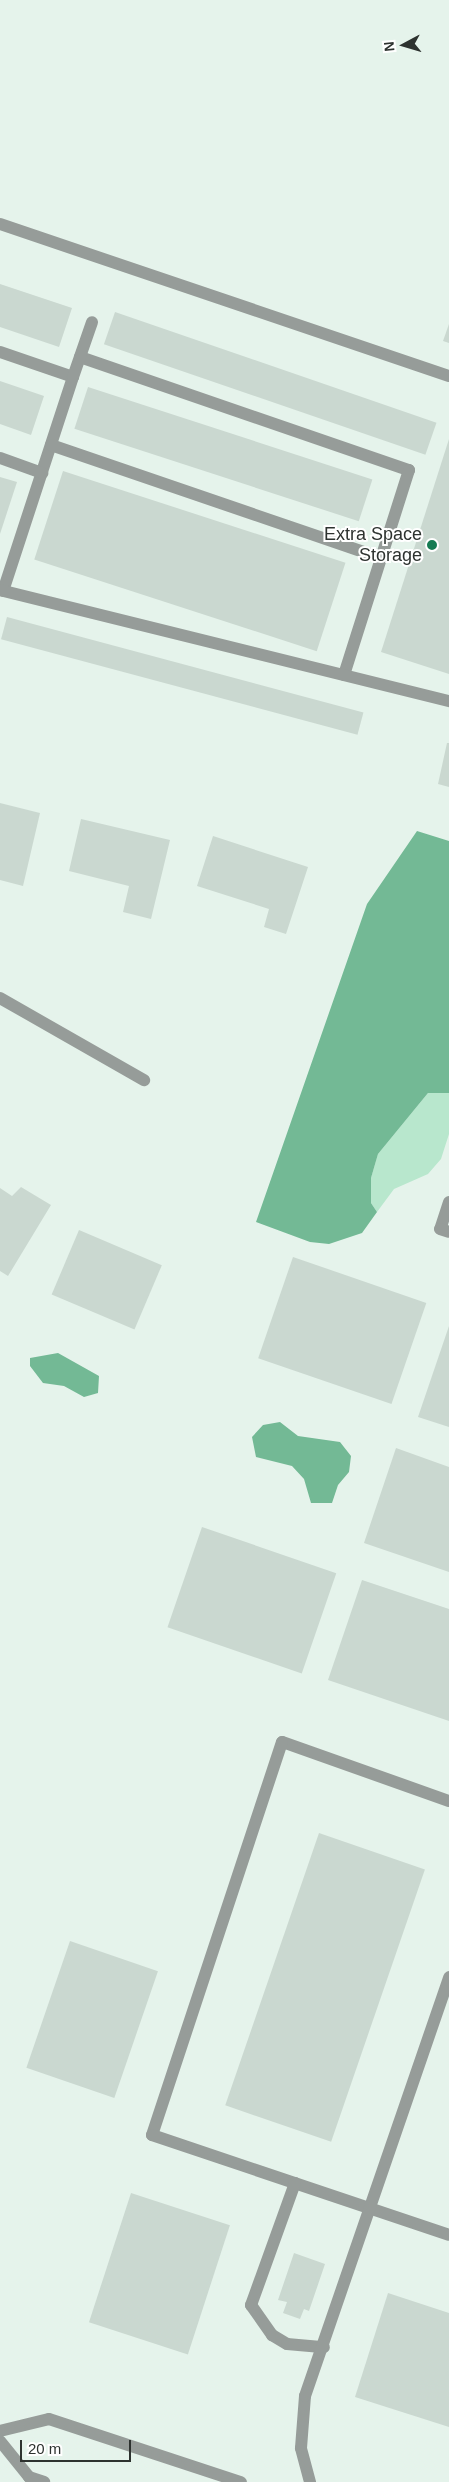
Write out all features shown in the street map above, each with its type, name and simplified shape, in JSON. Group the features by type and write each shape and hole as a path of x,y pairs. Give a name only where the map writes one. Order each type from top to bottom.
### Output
{"street":[{"path":"0,224 449,376"},
{"path":"92,322 2,591 449,701"},
{"path":"0,352 73,377"},
{"path":"80,357 409,470 344,675"},
{"path":"51,445 381,558"},
{"path":"0,458 42,473"},
{"path":"0,998 144,1080"},
{"path":"449,1202 440,1229 449,1232"},
{"path":"449,1801 282,1742 152,2135 449,2235"},
{"path":"310,2482 300,2423 449,1977"},
{"path":"295,2183 251,2305 272,2335 287,2344 324,2347"},
{"path":"0,2431 49,2419 241,2482"},
{"path":"0,2441 29,2477 44,2482"}],"shaded area":[{"path":"417,831 449,841 449,1093 428,1093 378,1154 371,1178 371,1203 377,1212 362,1233 329,1244 310,1242 256,1222 367,904"},
{"path":"428,1093 449,1093 449,1134 441,1159 428,1174 394,1189 377,1212 371,1203 371,1178 378,1154"},
{"path":"58,1353 99,1376 98,1393 84,1397 64,1386 43,1383 30,1366 30,1358"},
{"path":"280,1422 298,1436 340,1442 351,1456 349,1472 338,1485 332,1503 311,1503 304,1479 292,1466 256,1457 252,1437 263,1425"}],"building":[{"path":"0,284 72,308 59,347 0,327"},
{"path":"115,312 436,423 425,455 104,344"},
{"path":"449,324 449,343 443,341"},
{"path":"0,381 44,396 31,435 0,424"},
{"path":"88,387 372,479 359,521 74,429"},
{"name":"Extra Space Storage","path":"449,439 449,674 381,652"},
{"path":"63,471 345,563 317,651 34,559"},
{"path":"0,477 17,482 0,534"},
{"path":"7,617 363,713 357,735 1,639"},
{"path":"447,743 449,743 449,787 438,784"},
{"path":"0,803 40,813 23,886 0,880"},
{"path":"81,819 170,840 151,919 123,912 129,886 69,871"},
{"path":"213,836 308,867 286,934 264,927 269,909 197,886"},
{"path":"21,1187 51,1205 8,1276 0,1271 0,1188 12,1196"},
{"path":"79,1230 162,1265 134,1330 52,1294"},
{"path":"293,1257 426,1303 391,1404 258,1358"},
{"path":"449,1326 449,1427 418,1417"},
{"path":"396,1448 449,1467 449,1572 364,1543"},
{"path":"202,1527 336,1573 302,1673 167,1627"},
{"path":"362,1580 449,1609 449,1721 328,1680"},
{"path":"319,1833 425,1869 331,2142 225,2105"},
{"path":"70,1941 158,1971 114,2098 26,2068"},
{"path":"131,2193 230,2225 188,2354 89,2322"},
{"path":"294,2253 325,2264 309,2311 304,2309 300,2319 283,2313 287,2302 278,2300"},
{"path":"388,2293 449,2313 449,2427 355,2397"}],"place":[{"name":"Extra Space Storage","path":"432,545"}]}
